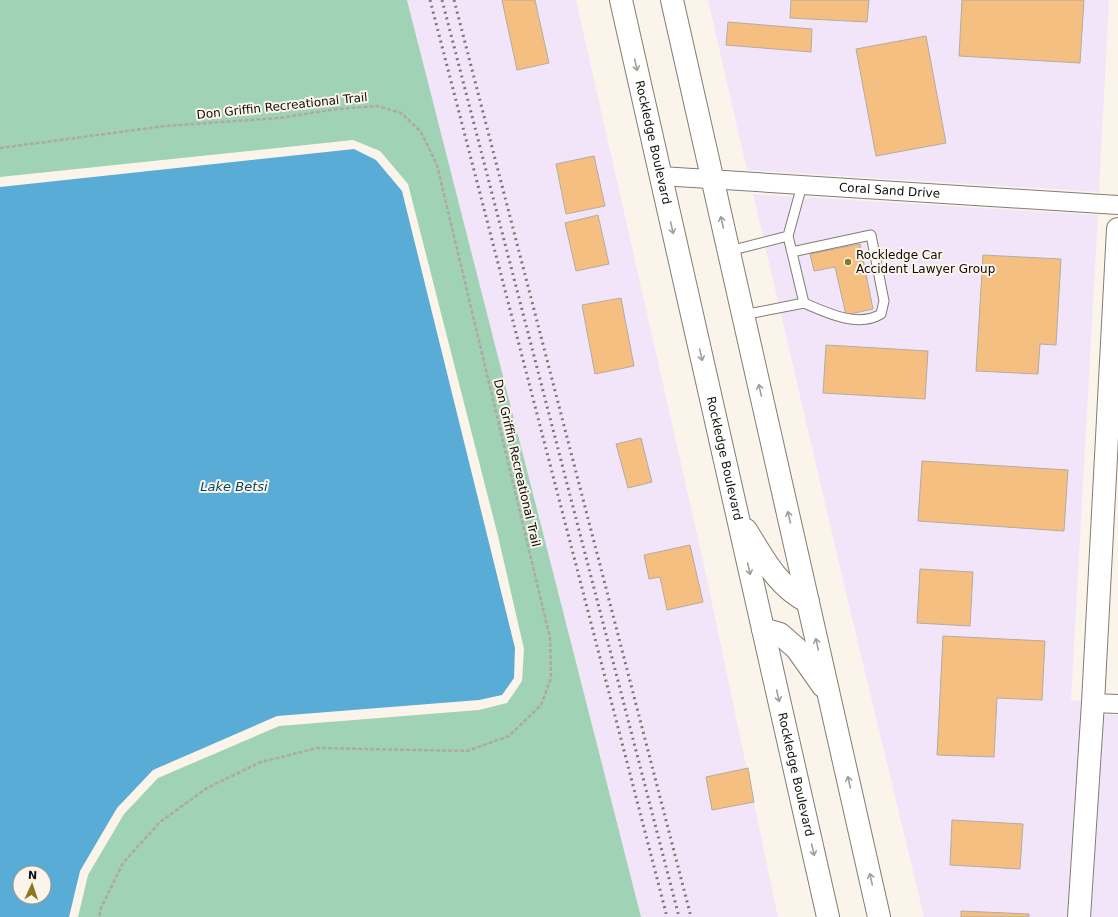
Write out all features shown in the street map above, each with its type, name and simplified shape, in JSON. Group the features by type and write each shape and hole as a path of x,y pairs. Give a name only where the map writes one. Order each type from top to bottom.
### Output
{"main road":[{"name":"Rockledge Boulevard","path":"621,0 828,917"},
{"path":"672,0 879,917"},
{"path":"1079,917 1093,703 1118,229"},
{"path":"738,518 778,580 793,595 808,602"},
{"path":"763,629 780,634 797,649 829,695"}],"street":[{"name":"Coral Sand Drive","path":"661,176 1118,205"},
{"path":"1093,703 1118,704"}],"lane":[{"path":"802,185 788,236 804,303"},
{"path":"743,315 804,303 840,317 872,319 881,314 884,301 870,235 792,252"},
{"path":"729,251 788,236"}],"path":[{"name":"Don Griffin Recreational Trail","path":"0,148 165,126 279,118 337,109 378,106 401,114 421,132 437,165 550,638 551,678 540,705 509,736 466,751 318,748 261,762 207,788 160,822 123,863 101,908 99,917"}],"shaded area":[{"path":"407,0 576,0 704,565 778,917 641,917"},
{"path":"708,0 1109,0 1099,192 747,170"},
{"path":"753,194 1098,215 1071,700 1083,702 1068,917 924,917 841,572"},
{"path":"1102,715 1118,715 1118,917 1089,917"}],"green space":[{"path":"0,0 407,0 641,917 78,917 88,875 124,814 158,778 279,726 479,710 507,703 522,681 524,649 498,536 408,184 380,151 353,140 0,177"}],"water":[{"name":"Lake Betsi","path":"354,149 376,160 402,191 515,648 514,678 502,695 479,700 277,716 153,770 117,808 80,871 69,917 0,917 0,187"}],"building":[{"path":"502,0 535,0 549,63 517,70"},
{"path":"791,0 869,0 867,22 790,18"},
{"path":"962,0 1084,0 1080,63 959,56"},
{"path":"728,22 812,29 811,52 726,45"},
{"path":"926,36 946,143 876,156 856,49"},
{"path":"594,156 605,206 566,214 556,164"},
{"path":"598,215 609,264 576,271 565,223"},
{"path":"860,244 873,309 846,315 835,267 814,271 810,254"},
{"path":"983,255 1061,259 1056,345 1040,344 1038,374 976,371"},
{"path":"621,298 634,366 595,374 582,305"},
{"path":"826,345 928,351 925,399 823,393"},
{"path":"641,438 652,482 628,488 616,444"},
{"path":"922,461 1068,470 1064,531 918,521"},
{"path":"690,545 703,602 667,610 660,577 649,579 644,555"},
{"path":"920,569 973,572 970,626 917,623"},
{"path":"943,636 1045,641 1042,700 997,698 994,757 937,755"},
{"path":"748,768 754,802 712,810 706,777"},
{"path":"952,820 1023,824 1020,869 950,865"},
{"path":"961,911 1029,914 1029,917 961,917"}],"railway":[{"path":"430,0 667,917"},
{"path":"442,0 679,917"},
{"path":"454,0 691,917"}],"place":[{"name":"Rockledge Car Accident Lawyer Group","path":"848,262"}]}
